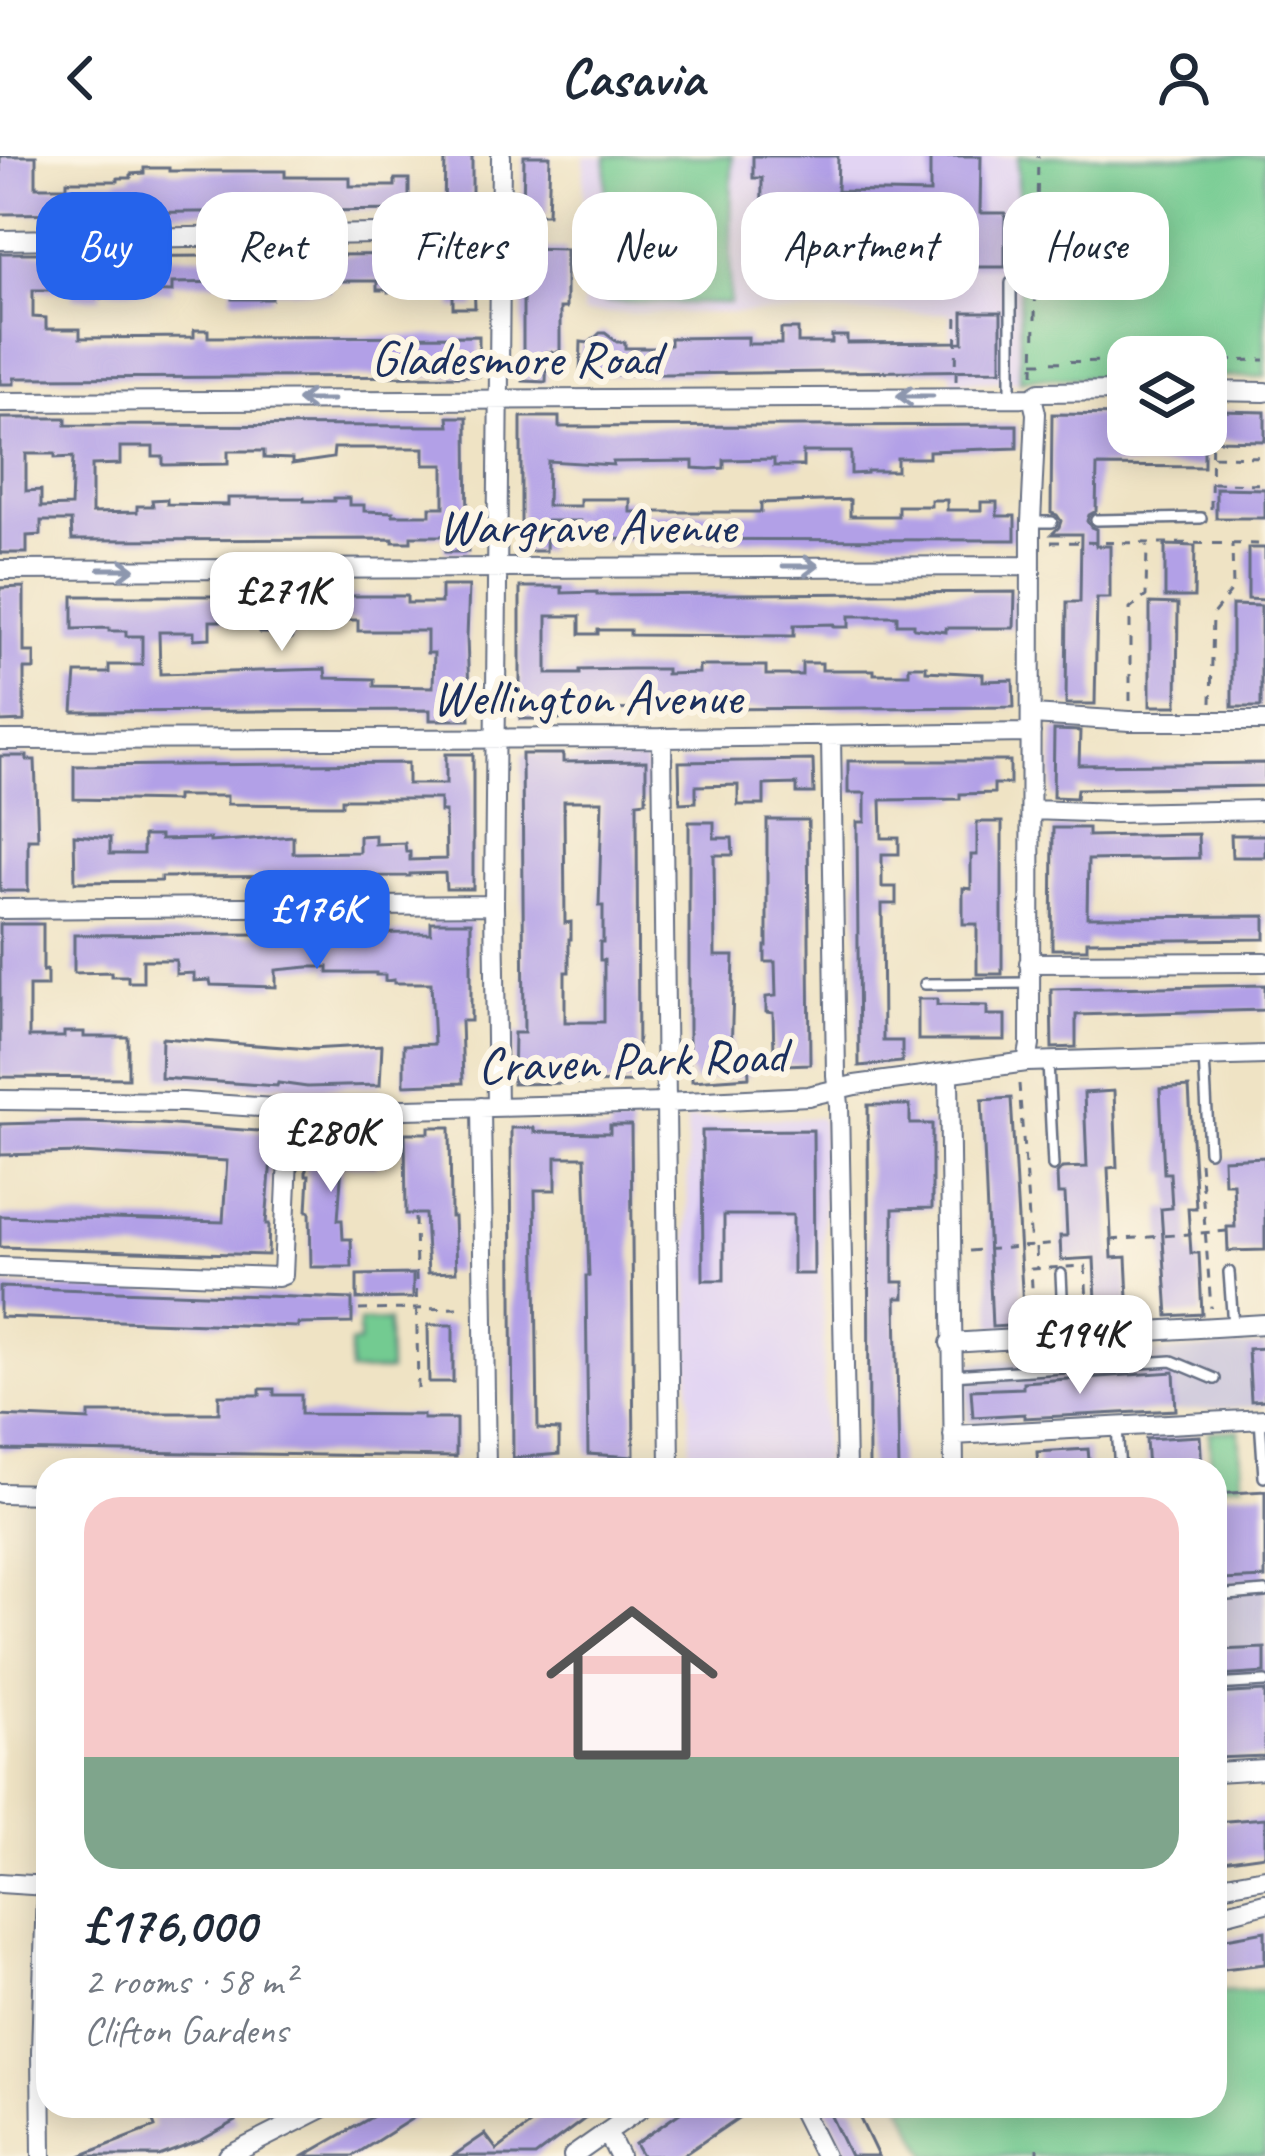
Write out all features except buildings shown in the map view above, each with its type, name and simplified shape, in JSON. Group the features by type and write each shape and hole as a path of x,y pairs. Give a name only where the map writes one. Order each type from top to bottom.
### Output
{"street":[{"path":"501,192 502,156"},
{"path":"0,240 372,234"},
{"path":"486,1458 499,300"},
{"name":"Gladesmore Road","path":"0,402 1021,396 1107,391"},
{"path":"1227,391 1265,392"},
{"path":"1021,396 1036,413 1029,973 1037,1063"},
{"name":"Wargrave Avenue","path":"0,570 1031,566"},
{"name":"Wellington Avenue","path":"0,740 831,736 1031,724 1265,721"},
{"path":"831,736 846,1458"},
{"path":"662,738 670,1458"},
{"path":"1032,810 1265,810"},
{"path":"0,909 494,905"},
{"path":"1029,973 1265,962"},
{"name":"Craven Park Road","path":"0,1100 183,1102 290,1110 665,1103 808,1096 855,1085 1037,1063 1265,1055"},
{"path":"949,1074 954,1458"},
{"path":"0,1267 283,1275 290,1110"},
{"path":"950,1343 1265,1324"},
{"path":"953,1435 1262,1419"},
{"path":"0,1492 36,1494"},
{"path":"1227,1771 1265,1769"},
{"path":"1227,1885 1265,1878"},
{"path":"0,1882 36,1885"},
{"path":"1227,1911 1265,1903"},
{"path":"42,2156 43,2118"},
{"path":"228,2156 299,2118"},
{"path":"573,2156 627,2118"},
{"path":"805,2118 824,2156"},
{"path":"607,2132 619,2156"}],"lane":[{"path":"1012,300 1021,396"},
{"path":"1096,520 1206,521"},
{"path":"1031,532 1052,522"},
{"path":"925,984 1029,973"},
{"path":"1204,1057 1209,1151"},
{"path":"1037,1063 1053,1166"},
{"path":"1229,1272 1233,1326"},
{"path":"1060,1274 1064,1336"},
{"path":"951,1375 1172,1361 1215,1379"},
{"path":"1262,1419 1264,1477"},
{"path":"1117,1428 1119,1458"},
{"path":"1227,1595 1265,1592"},
{"path":"1227,1684 1265,1682"}],"path":[{"path":"1038,156 1038,192"},
{"path":"1036,300 1034,362 1107,362"},
{"path":"956,395 957,309"},
{"path":"1227,361 1265,360"},
{"path":"1206,521 1211,456 1265,457"},
{"path":"1211,483 1265,484"},
{"path":"1031,532 1147,543 1265,544"},
{"path":"1130,721 1130,609 1147,596 1147,543"},
{"path":"1210,721 1214,614 1233,589 1232,544"},
{"path":"1019,1084 1037,1269"},
{"path":"1209,1151 1200,1162 1211,1314"},
{"path":"415,1218 418,1389"},
{"path":"1112,1240 1227,1231"},
{"path":"950,1252 1060,1244"},
{"path":"358,1310 484,1307"},
{"path":"1038,2148 1038,2156"}],"shaded area":[{"path":"584,156 1018,156 1018,192 1003,192 1003,300 1019,300 1020,381 951,381 950,313 583,313 583,300 717,300 717,192 584,192"},
{"path":"820,1118 823,1123 824,1458 690,1458 687,1119"},
{"path":"1265,1346 1265,1406 967,1423 966,1363"},
{"path":"1265,1523 1265,1759 1227,1761 1227,1525"}],"green space":[{"path":"606,156 732,156 730,304 604,302 717,300 717,192 606,192"},
{"path":"1018,156 1265,156 1265,377 1227,377 1227,336 1107,336 1107,378 1020,381 1019,300 1169,300 1169,192 1018,192"},
{"path":"388,1321 389,1371 350,1372 350,1343 359,1343 359,1322"},
{"path":"1239,1430 1242,1483 1227,1484 1227,1458 1210,1458 1209,1432"},
{"path":"1265,1990 1265,2156 928,2156 908,2118 1227,2118 1227,1991"}]}
